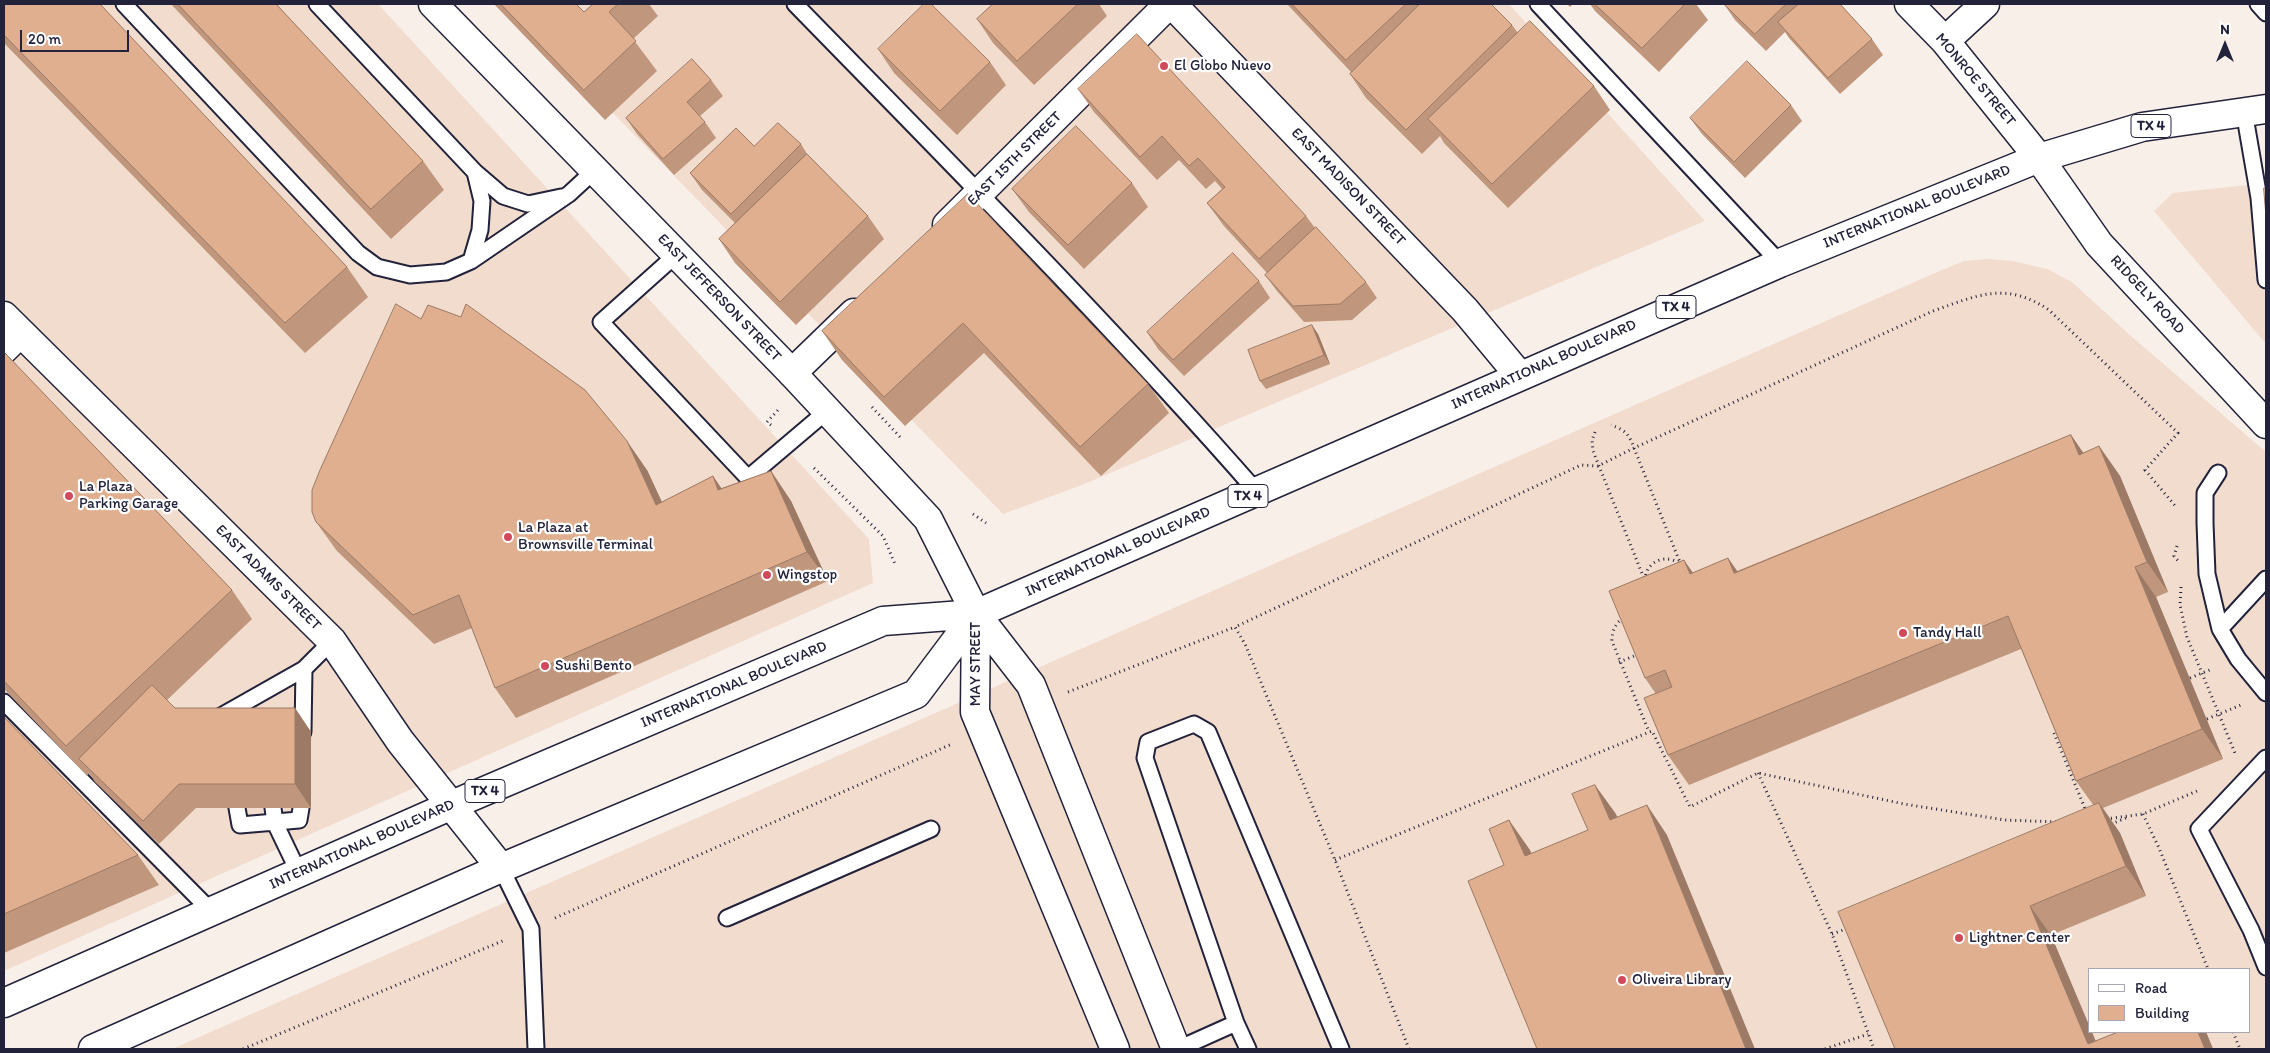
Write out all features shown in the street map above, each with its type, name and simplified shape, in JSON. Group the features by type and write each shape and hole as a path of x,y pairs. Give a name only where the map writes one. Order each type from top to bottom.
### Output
{"main road":[{"name":"EAST JEFFERSON STREET","path":"433,4 792,373 928,519 976,614"},
{"name":"EAST 15TH STREET","path":"930,241 980,194 1170,4"},
{"name":"EAST MADISON STREET","path":"1170,4 1465,310 1519,375"},
{"name":"MONROE STREET","path":"1908,4 1945,42 2040,158"},
{"path":"1945,42 1984,4"},
{"name":"INTERNATIONAL BOULEVARD","path":"4,1003 452,805 883,621 976,614 1519,375 1780,263 2040,158 2142,127 2255,110"},
{"name":"RIDGELY ROAD","path":"2040,158 2099,244 2266,424"},
{"path":"792,373 874,295"},
{"name":"EAST ADAMS STREET","path":"9,333 332,642 400,742 501,868"},
{"name":"INTERNATIONAL BOULEVARD","path":"93,1049 501,868 916,694 976,614"},
{"name":"MAY STREET","path":"976,614 975,712 1115,1049"},
{"name":"MAY STREET","path":"976,614 1031,685 1177,1049"}],"lane":[{"path":"124,4 358,253 377,267 410,275 446,272 471,261 570,194 594,170"},
{"path":"318,4 475,172 503,196 528,204 570,194"},
{"path":"795,4 980,194 1211,440 1256,492"},
{"path":"1538,4 1780,263"},
{"path":"2258,4 2266,13"},
{"path":"2255,110 2263,198 2266,280"},
{"path":"471,261 480,230 482,200 475,172"},
{"path":"677,254 600,322 748,478 827,411"},
{"path":"2218,473 2205,493 2207,574 2220,629 2238,659 2266,693"},
{"path":"2220,629 2266,579"},
{"path":"224,732 221,716 304,669 332,642"},
{"path":"302,732 304,669"},
{"path":"266,692 267,708"},
{"path":"4,702 211,911"},
{"path":"1248,1049 1236,1023 1145,758 1148,742 1194,724 1208,732 1341,1049"},
{"path":"2266,758 2198,829 2251,930 2266,967"},
{"path":"237,808 240,825 274,815 299,820 301,808"},
{"path":"274,815 299,873"},
{"path":"727,918 931,829"},
{"path":"501,868 531,929 536,1049"},
{"path":"1177,1049 1236,1023"}],"path":[{"path":"1065,693 1235,627 1581,465 1598,466 1933,311 1982,294 2010,293 2032,299 2049,310 2178,433 2145,470 2174,502 2178,516"},
{"path":"773,402 780,409 767,422 777,431"},
{"path":"1611,425 1624,430 1630,437 1685,572 1686,586 1678,597 1665,600 1648,592"},
{"path":"1595,432 1592,440 1593,450 1645,581 1648,592 1646,599"},
{"path":"814,468 883,536 895,564"},
{"path":"973,514 986,523"},
{"path":"2176,540 2177,548 2174,556 2182,567"},
{"path":"1645,581 1646,572 1655,562 1669,559 1681,566"},
{"path":"2181,581 2180,605 2187,637 2204,673 2237,758"},
{"path":"1625,616 1617,622 1612,632 1612,642 1649,732"},
{"path":"1235,627 1244,644 1335,860 1409,1049"},
{"path":"1619,662 1643,652"},
{"path":"2190,678 2216,667"},
{"path":"2207,719 2245,704"},
{"path":"1335,860 1652,731 1690,806 1758,773 1904,804 2005,820 2065,821"},
{"path":"2054,733 2090,820"},
{"path":"243,1049 531,929 951,744"},
{"path":"1758,773 1832,934 1874,1049"},
{"path":"2098,820 2143,814 2199,790"},
{"path":"2143,814 2159,848 2208,968"},
{"path":"2106,826 2133,815"},
{"path":"1832,934 1851,927"},
{"path":"2233,1033 2240,1049"},
{"path":"1825,1049 1868,1034"}],"shaded area":[{"path":"4,4 378,4 869,539 873,583 4,971"},
{"path":"507,4 1509,4 1705,221 1082,485 1003,514"},
{"path":"2266,183 2266,344 2154,211 2173,193"},
{"path":"1987,259 2013,261 2047,269 2072,282 2131,336 2266,452 2266,1049 172,1049 1964,261"}],"building":[{"path":"4,4 100,4 347,267 285,323 4,35"},
{"path":"178,4 276,4 423,161 371,209"},
{"path":"501,4 576,4 584,12 593,4 618,4 609,12 636,41 584,90"},
{"path":"924,4 931,4 990,62 940,111 878,49"},
{"path":"993,4 1078,4 1017,61 977,19"},
{"path":"1292,4 1406,4 1346,60"},
{"path":"1420,4 1491,4 1512,25 1406,130 1350,74"},
{"path":"1595,4 1685,4 1642,48"},
{"path":"1724,4 1786,4 1755,34"},
{"path":"1799,4 1840,4 1872,39 1828,78 1778,22"},
{"path":"1530,21 1594,86 1492,184 1428,119"},
{"path":"1137,34 1306,216 1259,259 1207,203 1225,187 1198,158 1189,166 1162,136 1140,157 1078,89"},
{"path":"692,59 711,80 687,102 705,122 663,159 626,118"},
{"path":"1747,61 1791,105 1734,162 1690,118"},
{"path":"778,123 801,144 731,214 690,173 736,128 754,146"},
{"path":"1076,126 1132,183 1068,245 1012,189"},
{"path":"807,154 868,216 780,302 719,239"},
{"path":"2264,188 2266,188 2266,216"},
{"path":"968,194 1148,384 1080,447 963,323 884,397 822,331"},
{"path":"1316,227 1366,282 1340,304 1293,306 1265,275"},
{"path":"1233,253 1259,281 1173,360 1147,332"},
{"path":"396,304 421,319 428,305 461,317 466,304 585,390 627,441 656,505 713,476 718,490 771,471 807,552 495,688 459,595 413,615 316,522 312,512 312,490 320,470"},
{"path":"1312,325 1324,355 1260,381 1248,350"},
{"name":"La Plaza Parking Garage","path":"4,352 232,590 66,746 4,681"},
{"name":"Tandy Hall","path":"2071,435 2079,455 2099,446 2147,562 2135,567 2202,729 2076,781 2008,616 1668,755 1644,698 1672,687 1665,670 1645,678 1609,591 1684,560 1690,574 1728,558 1734,573"},
{"path":"152,685 175,708 295,708 295,784 179,784 143,821 79,759"},
{"path":"4,717 138,855 4,914"},
{"name":"Oliveira Library","path":"1595,785 1610,820 1647,805 1746,1049 1537,1049 1468,881 1504,865 1489,829 1509,820 1525,856 1588,830 1572,794"},
{"name":"Lightner Center","path":"2099,803 2126,866 2030,906 2088,1044 2116,1033 2198,1033 2205,1049 1895,1049 1838,912"}],"place":[{"name":"El Globo Nuevo","path":"1164,66"},
{"name":"La Plaza Parking Garage","path":"69,496"},
{"name":"La Plaza at Brownsville Terminal","path":"508,537"},
{"name":"Wingstop","path":"767,575"},
{"name":"Tandy Hall","path":"1903,633"},
{"name":"Sushi Bento","path":"545,666"},
{"name":"Lightner Center","path":"1959,938"},
{"name":"Oliveira Library","path":"1622,980"}]}
